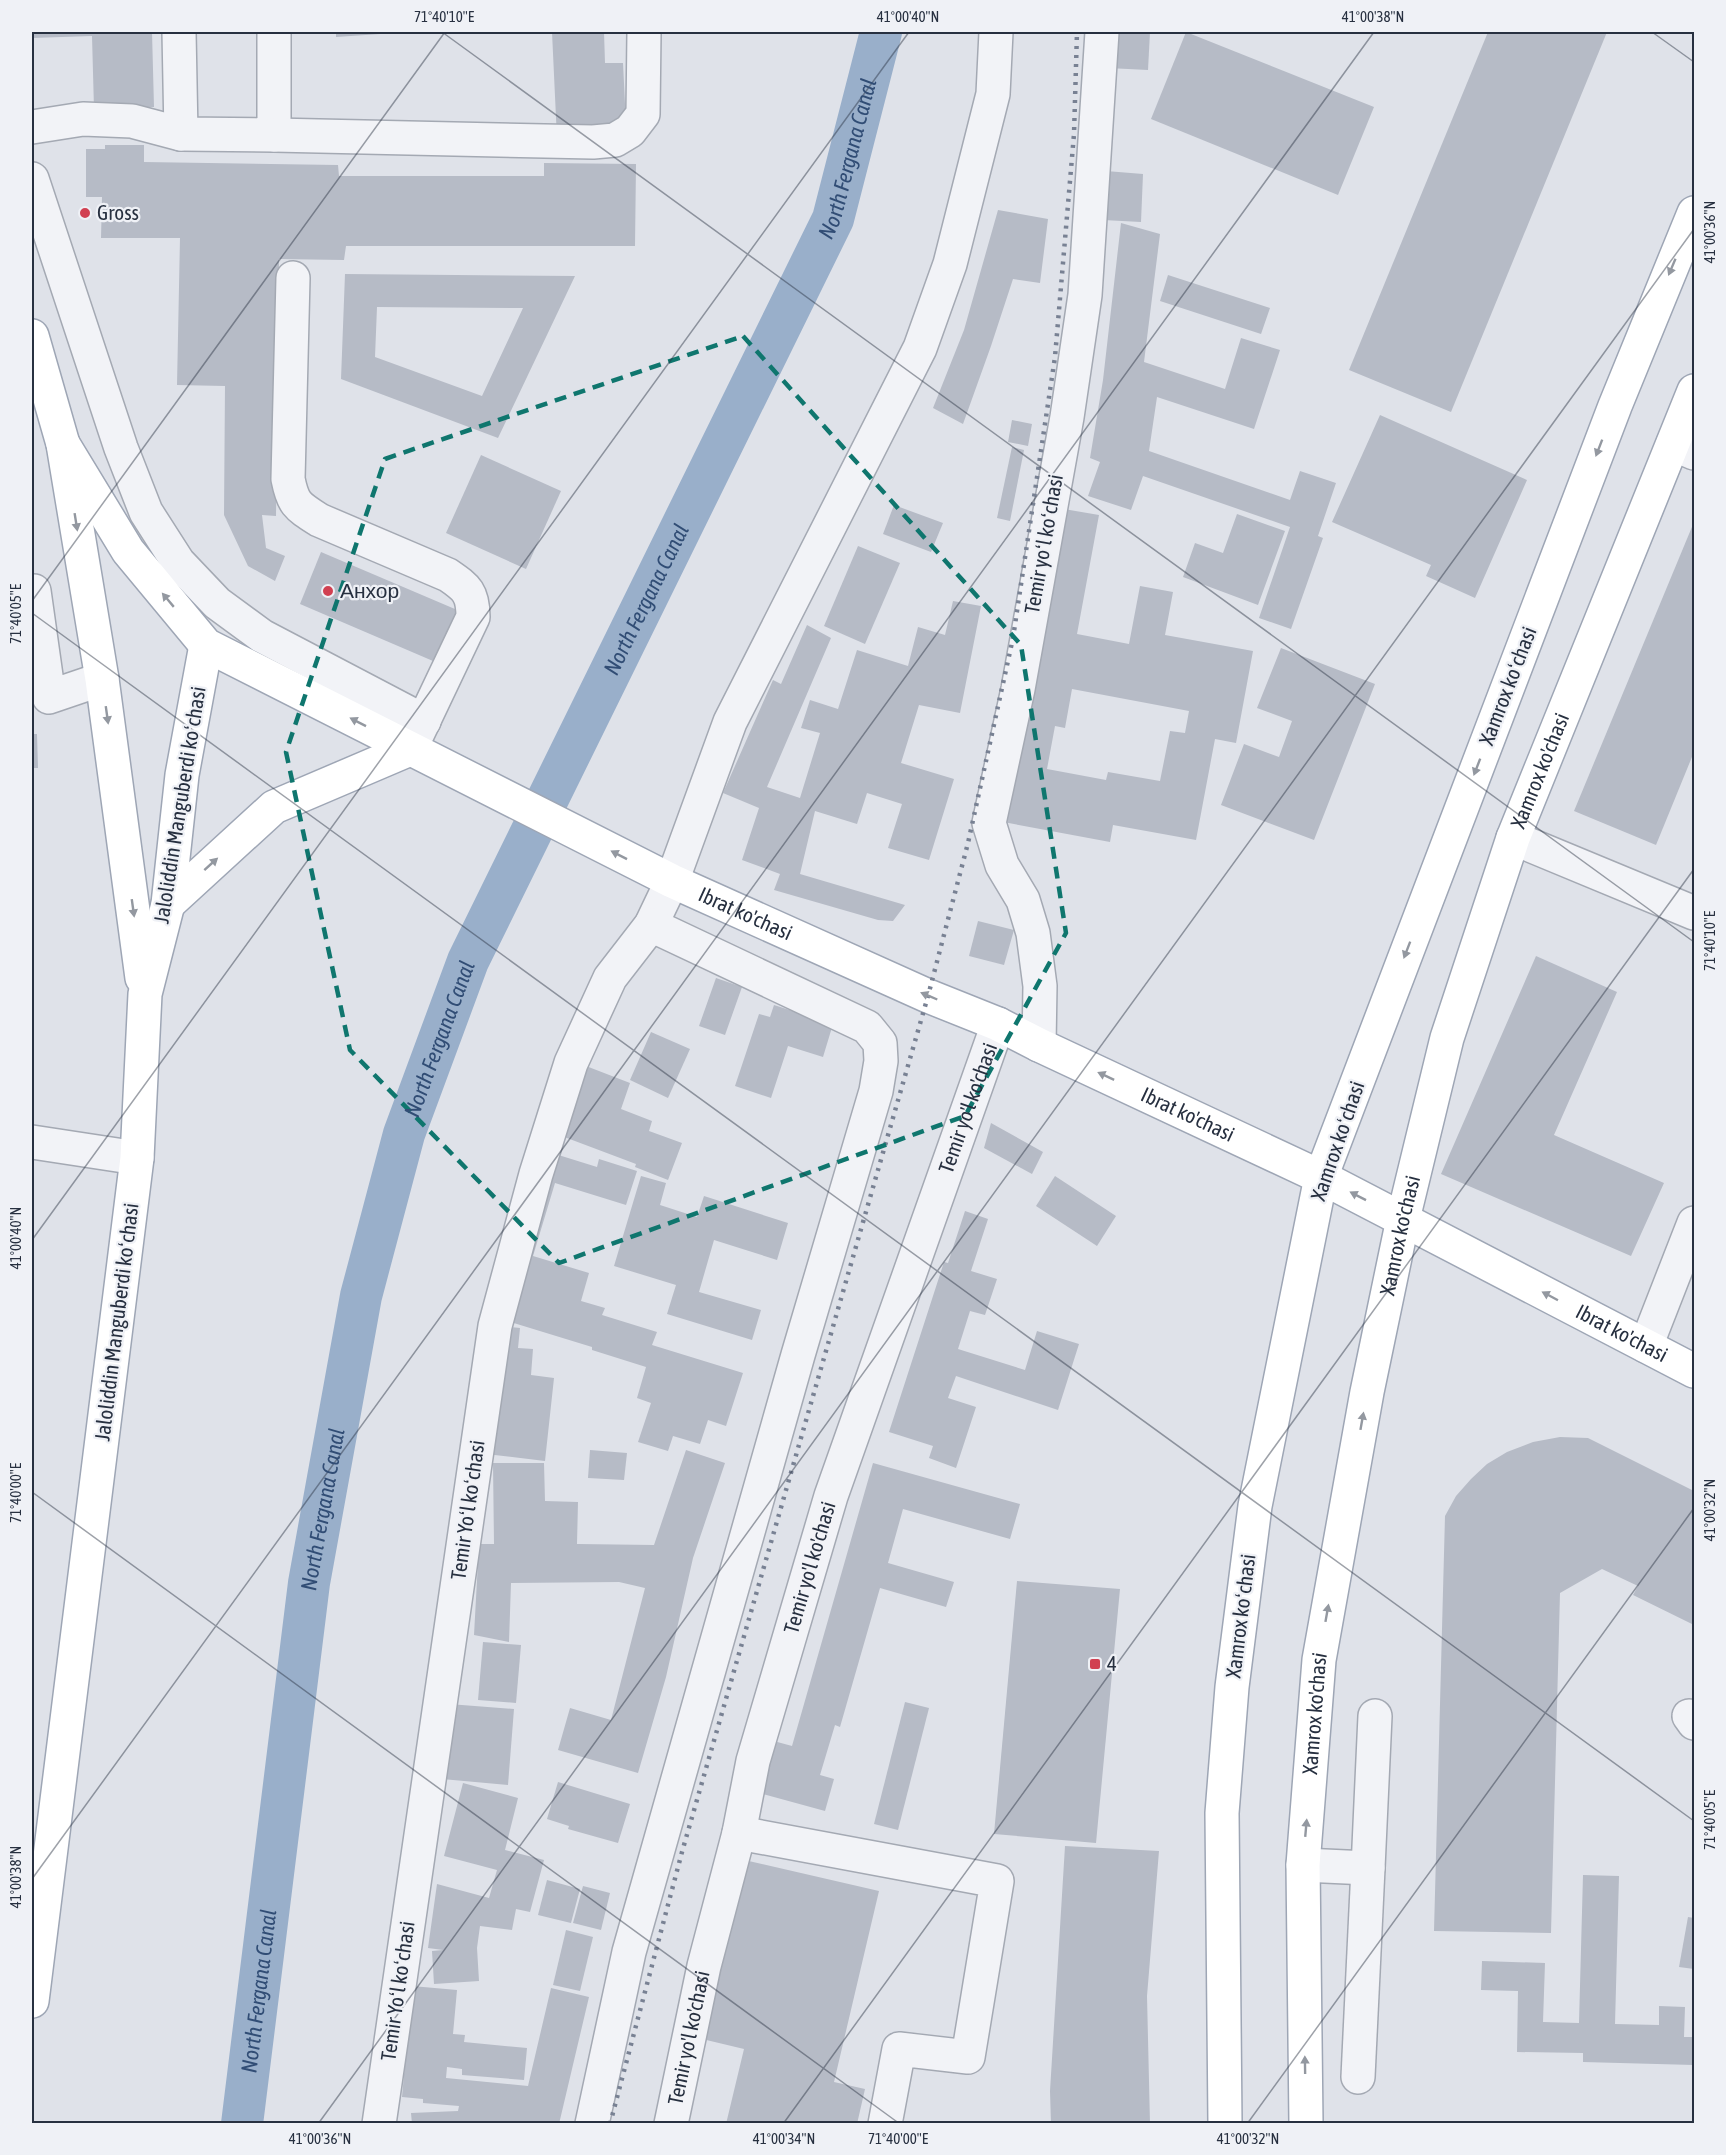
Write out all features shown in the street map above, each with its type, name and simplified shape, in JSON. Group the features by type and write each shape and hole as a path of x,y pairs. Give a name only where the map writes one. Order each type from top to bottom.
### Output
{"main road":[{"name":"Xamrox koʻchasi","path":"1225,2124 1222,1814 1232,1688 1255,1506 1321,1177 1614,406 1695,213"},
{"path":"32,336 63,444 102,679 145,994"},
{"name":"Xamrox ko'chasi","path":"1306,2124 1303,1865 1319,1660 1367,1392 1403,1219 1447,1038 1513,838 1684,448 1695,391"},
{"path":"63,444 128,551 206,645"},
{"name":"Ibrat ko'chasi","path":"206,645 417,735 454,772 672,881 928,996 998,1024 1321,1177 1695,1371"},
{"name":"Jaloliddin Manguberdi koʻchasi","path":"32,2001 137,1158 145,994 168,904 182,775 206,645"},
{"path":"168,904 274,807 417,735"}],"street":[{"path":"179,32 181,134"},
{"path":"274,32 274,135"},
{"path":"32,127 83,119 132,121 181,134 593,142 615,140 630,132 643,114 644,32"},
{"name":"Temir Yoʻl koʻchasi","path":"379,2124 495,1326 536,1174 571,1063 610,978 651,925 672,881 730,722 921,348 950,264 993,94 996,32"},
{"name":"Temir yoʻl koʻchasi","path":"1039,1045 1040,986 1034,933 1023,900 1002,865 989,823 1018,689 1085,295 1102,32"},
{"path":"32,179 125,459 146,512 177,562 217,603 262,636 417,735 473,617 473,601 464,586 448,575 319,520 292,498 288,478 293,278"},
{"path":"32,591 34,591 49,697 102,679"},
{"path":"1513,838 1695,913"},
{"path":"592,2124 629,1952 876,1090 881,1061 880,1043 867,1027 651,925"},
{"name":"Temir yo'l ko'chasi","path":"671,2124 704,1966 738,1833 753,1761 831,1496 998,1024"},
{"path":"32,1142 137,1158"},
{"path":"1646,1346 1695,1223"},
{"path":"1358,2077 1375,1716"},
{"path":"738,1833 997,1881 968,2057 899,2049 885,2124"},
{"path":"1303,1865 1368,1868"}],"highlighted area":[{"path":"743,336 1021,645 1066,933 965,1116 559,1263 350,1050 286,752 385,459"}],"building":[{"path":"32,32 152,32 154,107 94,109 92,36 32,38"},
{"path":"336,32 395,32 395,33 336,37"},
{"path":"552,32 604,32 605,63 623,63 626,124 557,139"},
{"path":"1110,32 1150,32 1148,70 1108,68"},
{"path":"1186,32 1374,107 1338,195 1151,119"},
{"path":"1488,32 1607,32 1451,412 1349,370"},
{"path":"105,145 144,145 144,162 338,165 339,176 544,176 544,163 636,164 635,246 346,246 344,260 279,259 276,516 262,515 266,548 285,556 275,581 248,566 224,515 225,386 177,385 180,238 101,238 102,197 86,197 86,149 105,149"},
{"path":"1106,171 1143,174 1141,222 1103,220"},
{"path":"998,210 1048,219 1040,283 1013,279 963,424 933,408 964,330"},
{"path":"1121,223 1160,234 1144,362 1225,389 1241,338 1280,350 1254,429 1157,397 1149,451 1290,500 1300,471 1336,483 1318,536 1323,538 1291,629 1259,618 1290,527 1143,476 1131,510 1088,496 1100,462 1090,458 1103,380"},
{"path":"345,274 575,276 498,438 341,379","holes":["377,307 523,308 482,396 375,357"]},
{"path":"1168,275 1270,308 1261,334 1160,301"},
{"path":"1380,415 1527,480 1475,598 1426,576 1431,565 1332,522"},
{"path":"1012,420 1032,424 1028,446 1008,442"},
{"path":"1012,447 1024,450 1010,521 997,518"},
{"path":"481,455 561,491 526,569 446,533"},
{"path":"894,505 943,523 931,552 883,534"},
{"path":"1058,508 1099,515 1077,634 1129,644 1140,586 1173,592 1165,635 1253,651 1236,743 1215,739 1196,840 1113,825 1110,842 998,821","holes":["1072,689 1189,711 1185,733 1170,731 1160,781 1108,772 1106,780 1047,769 1055,726 1065,728"]},
{"path":"1237,514 1285,531 1258,605 1183,577 1195,543 1223,553"},
{"path":"1694,522 1694,752 1656,845 1574,811"},
{"path":"858,546 900,563 865,644 824,626"},
{"path":"321,552 469,615 447,667 300,604"},
{"path":"953,601 981,606 960,713 919,705 901,763 954,779 929,860 888,848 902,804 867,793 857,824 815,811 800,874 905,905 893,921 878,920 774,890 780,874 742,860 759,808 723,793 773,680 781,684 807,625 831,638 767,787 800,798 820,733 801,728 810,700 838,709 857,650 908,666 918,627 945,635"},
{"path":"1281,648 1375,684 1314,840 1221,805 1244,744 1279,757 1292,721 1257,708"},
{"path":"32,734 37,734 38,768 32,768"},
{"path":"978,921 1014,930 1004,965 969,956"},
{"path":"1536,956 1617,992 1554,1135 1664,1183 1631,1256 1441,1174"},
{"path":"716,978 742,987 725,1035 699,1026"},
{"path":"774,1005 833,1024 823,1057 788,1046 771,1098 735,1086 759,1014 770,1017"},
{"path":"651,1032 690,1049 668,1098 630,1080"},
{"path":"586,1066 630,1083 621,1109 652,1121 649,1131 682,1143 668,1180 635,1167 636,1164 559,1135"},
{"path":"991,1123 1043,1152 1032,1174 984,1148"},
{"path":"552,1153 597,1167 599,1159 637,1171 626,1205 555,1183 533,1256 589,1273 581,1301 605,1308 602,1315 657,1332 652,1345 743,1373 726,1426 708,1420 700,1444 673,1436 668,1451 638,1442 651,1403 637,1398 646,1367 592,1350 592,1347 501,1319"},
{"path":"641,1176 666,1183 660,1205 697,1217 704,1196 788,1223 777,1260 714,1240 699,1292 761,1310 752,1340 667,1314 676,1285 614,1266"},
{"path":"1055,1176 1116,1216 1097,1246 1036,1206"},
{"path":"965,1211 988,1219 971,1271 997,1279 985,1315 970,1311 958,1349 1025,1370 1037,1331 1079,1344 1058,1410 956,1376 948,1398 976,1407 956,1468 929,1458 933,1446 889,1432 944,1262 948,1263"},
{"path":"500,1326 520,1328 518,1348 533,1349 531,1375 554,1378 545,1461 486,1454"},
{"path":"1560,1437 1588,1438 1694,1491 1694,1625 1633,1595 1638,1586 1602,1569 1560,1593 1551,1933 1434,1931 1445,1516 1456,1496 1487,1464 1507,1452 1533,1442"},
{"path":"590,1450 627,1453 624,1480 588,1478"},
{"path":"686,1450 725,1463 693,1558 666,1677 638,1773 558,1750 570,1708 611,1720 645,1588 619,1582 511,1583 509,1642 474,1635 479,1544 494,1544 493,1463 544,1463 545,1501 578,1502 577,1544 654,1545"},
{"path":"873,1463 1020,1504 1010,1539 903,1509 888,1563 954,1582 946,1607 880,1588 840,1727 835,1725 820,1775 834,1779 825,1811 756,1792 770,1740 792,1746"},
{"path":"1017,1581 1120,1589 1096,1843 994,1834"},
{"path":"483,1642 521,1645 516,1703 478,1700"},
{"path":"905,1702 929,1708 898,1830 874,1824"},
{"path":"449,1704 514,1709 508,1785 442,1779"},
{"path":"558,1782 630,1804 618,1843 568,1829 569,1826 547,1819"},
{"path":"463,1783 518,1798 505,1850 544,1860 530,1912 516,1909 512,1930 480,1926 477,1948 479,1981 434,1984 432,1951 443,1950 428,1948 437,1884 489,1898 497,1870 444,1856"},
{"path":"1065,1846 1159,1851 1147,1996 1150,2124 1051,2124 1050,2091"},
{"path":"740,1859 879,1891 834,2082 865,2089 857,2124 726,2124 744,2049 698,2038"},
{"path":"1583,1875 1619,1876 1615,2024 1659,2025 1659,2006 1685,2007 1684,2037 1694,2037 1694,2065 1583,2062 1583,2053 1517,2052 1518,1991 1481,1990 1482,1961 1545,1963 1543,2022 1579,2023"},
{"path":"547,1880 580,1889 571,1923 538,1915"},
{"path":"583,1886 610,1893 601,1930 573,1923"},
{"path":"1688,1917 1694,1918 1694,1969 1679,1967"},
{"path":"566,1930 593,1937 580,1991 553,1985"},
{"path":"412,1986 457,1990 453,2034 465,2035 464,2042 527,2048 524,2080 462,2075 462,2069 447,2067 446,2078 528,2086 551,1988 589,1997 559,2124 412,2124 411,2113 458,2111 459,2106 423,2103 423,2099 402,2097"}],"waterway":[{"name":"North Fergana Canal","path":"242,2124 309,1583 361,1296 404,1134 468,961 833,219 881,32"}],"railway":[{"path":"610,2124 682,1852 928,996 968,843 1013,638 1055,357 1074,134 1077,32"}],"place":[{"name":"Gross","path":"85,213"},
{"name":"Анхор","path":"328,591"},
{"name":"4","path":"1095,1664"}]}
